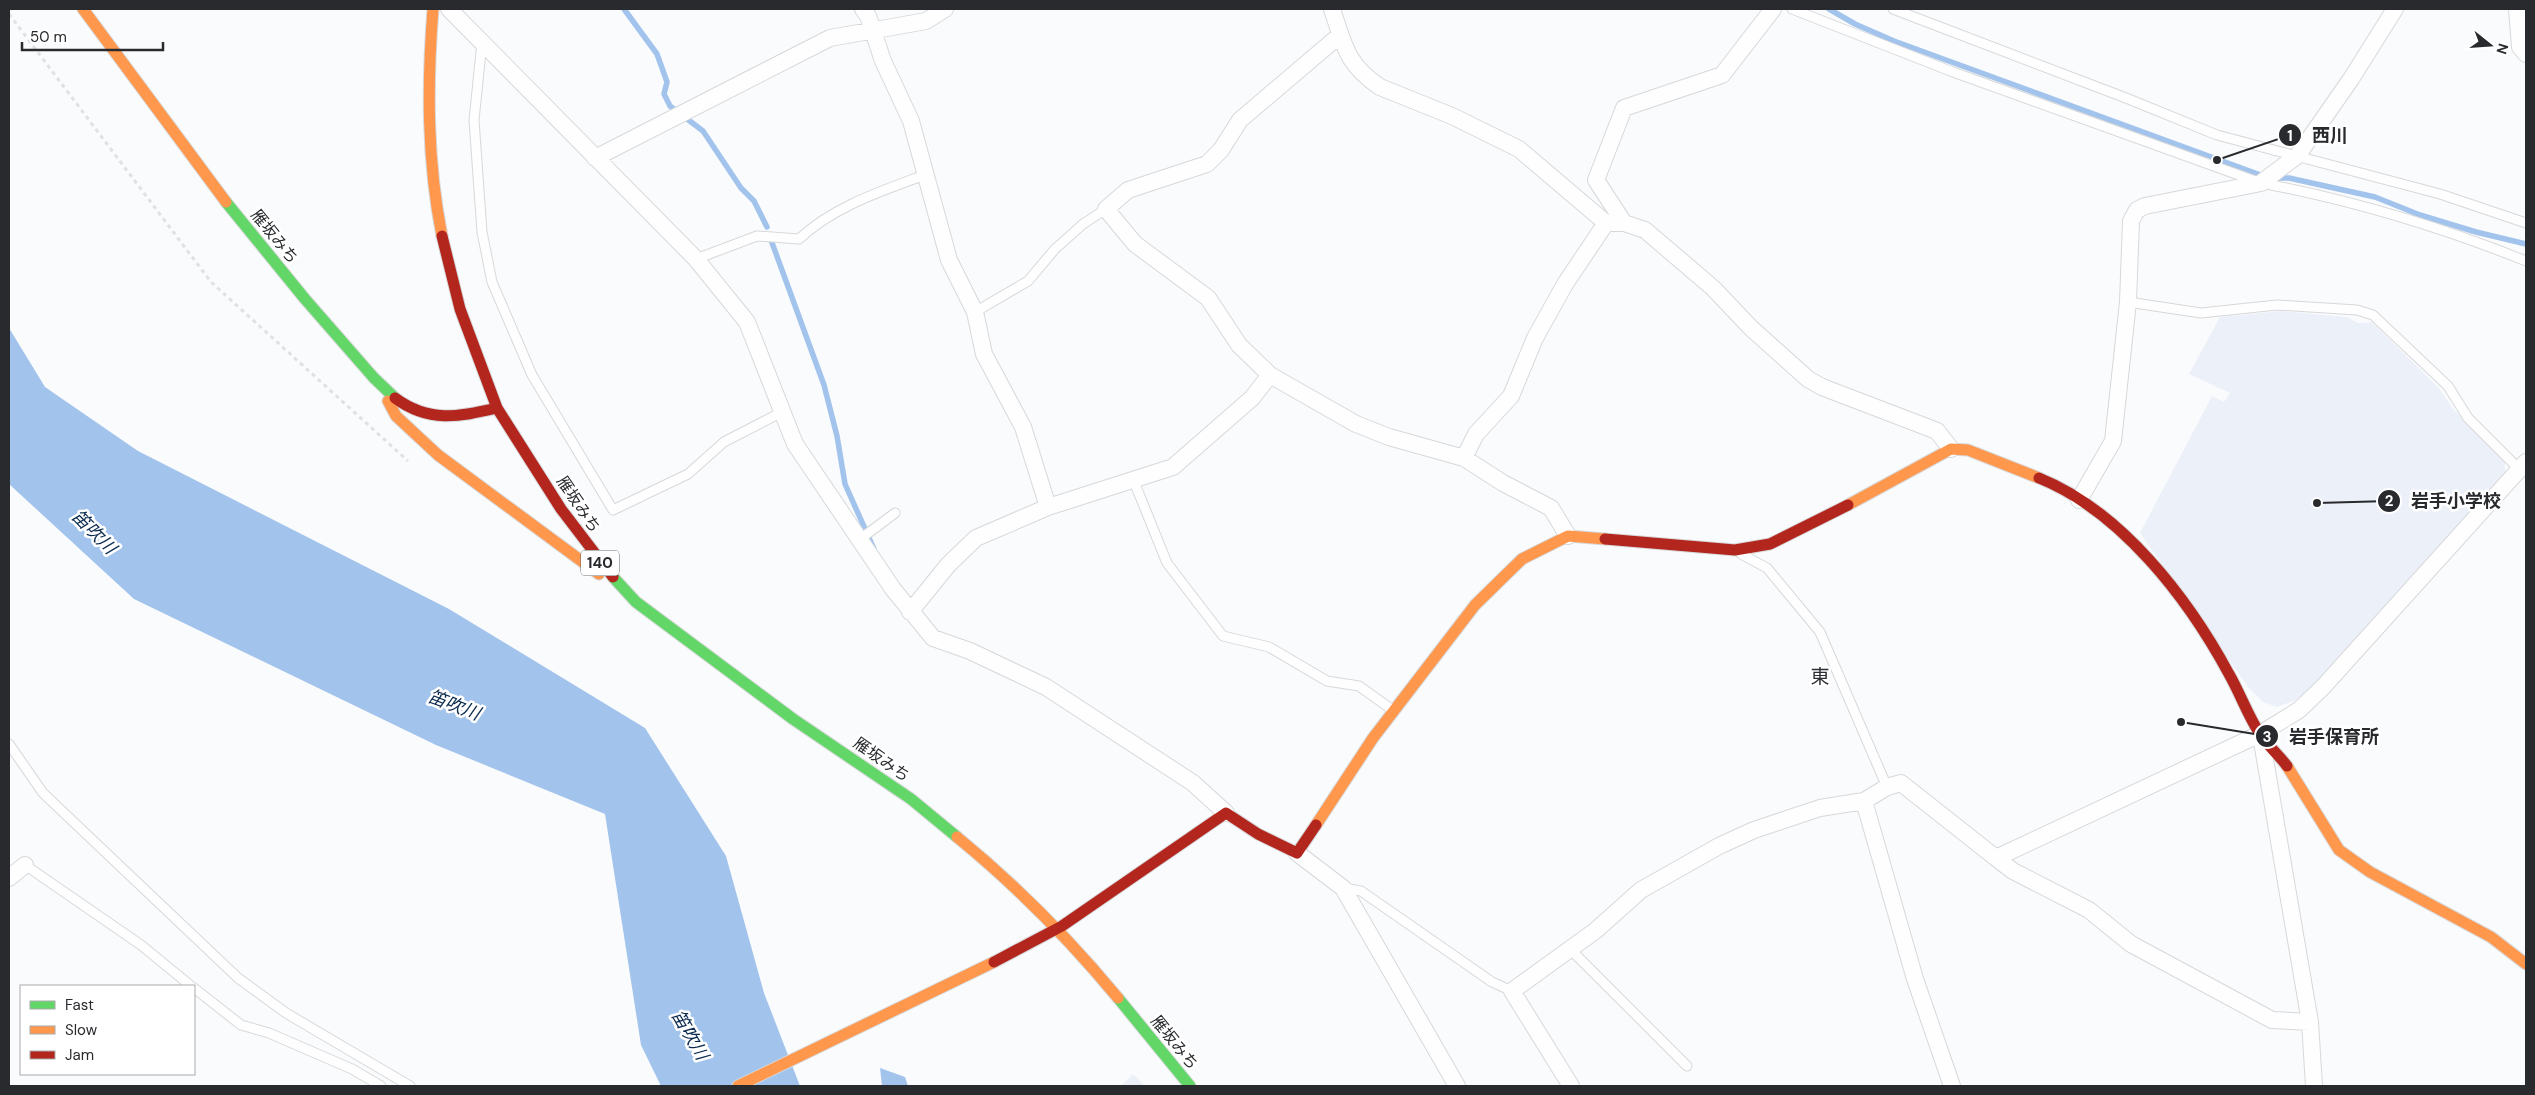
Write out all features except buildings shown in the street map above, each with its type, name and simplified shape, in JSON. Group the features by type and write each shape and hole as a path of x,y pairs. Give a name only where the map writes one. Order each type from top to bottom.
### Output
{"main road":[{"name":"雁坂みち","path":"83,9 158,113 254,236 318,315 377,381 415,411 440,417 462,416 497,408 572,524 600,562 636,602 793,719 911,799 1001,873 1058,929 1190,1086"},
{"name":"140","path":"433,9 429,47 427,111 431,174 440,234 460,312 474,355 497,408"},
{"path":"377,381 396,416 438,455 636,602"},
{"path":"738,1086 1038,941 1076,918 1200,828 1226,813 1258,834 1296,853 1394,711 1475,605 1504,574 1522,559 1568,536 1735,550 1770,544 1822,519 1951,449 1968,450 2043,480 2079,500 2114,525 2158,568 2228,672 2260,734 2286,764 2339,850 2370,872 2491,937 2526,964"}],"street":[{"path":"449,9 696,259 747,322 794,444 910,612 933,638 970,651 1046,686 1193,783 1226,813"},
{"path":"863,9 883,61 911,121 949,260 975,312 984,354 1023,427 1048,507"},
{"path":"595,158 830,38 873,32 926,21 945,9"},
{"path":"1332,9 1348,57 1370,80 1380,87 1452,116 1519,149 1606,223 1624,223 1645,230 1713,288 1750,328 1808,379 1822,387 1937,431 1951,449"},
{"path":"1624,223 1596,180 1624,108 1722,75 1773,9"},
{"path":"2079,500 2113,441 2128,302 2131,220 2137,210 2144,206 2261,183 2298,155 2351,79 2395,9"},
{"path":"2517,9 2520,47 2526,54"},
{"path":"1340,35 1240,120 1221,150 1206,164 1128,190 1106,209 1135,244 1208,298 1239,345 1270,375 1356,424 1389,437 1464,458 1503,483 1551,508 1568,536"},
{"path":"1464,458 1476,434 1511,396 1535,338 1565,284 1606,223"},
{"path":"910,612 948,565 976,538 1048,507 1173,467 1252,398 1270,375"},
{"path":"1996,858 2260,734 2299,710 2323,687 2523,466"},
{"path":"2260,734 2310,1022 2314,1086"},
{"path":"1571,1086 1512,991 1595,930 1640,890 1720,846 1754,830 1820,808 1864,801 1887,787 1901,783 2013,871 2089,910 2131,944 2272,1020 2310,1022"},
{"path":"1864,801 1915,979 1952,1086"},
{"path":"1296,853 1344,888 1457,1086"},
{"path":"9,878 26,865"}],"lane":[{"path":"1792,9 1953,72 2261,183 2296,190 2430,227 2479,242 2526,261"},
{"path":"1894,9 2217,135 2440,194 2526,223"},
{"path":"482,42 474,120 482,232 492,282 532,375 612,510 688,474 724,442 782,412"},
{"path":"696,259 757,236 799,239 815,224 864,198 927,174"},
{"path":"975,312 1028,281 1055,249 1083,224 1106,209"},
{"path":"2128,302 2200,313 2277,305 2357,310 2373,315 2448,386 2468,418 2523,466"},
{"path":"1133,479 1167,563 1223,636 1269,646 1327,681 1359,686 1394,711"},
{"path":"859,540 895,513"},
{"path":"1735,550 1767,568 1820,632 1887,787"},
{"path":"9,744 43,793 238,978 286,1013 410,1086"},
{"path":"26,865 141,945 190,985"},
{"path":"1344,888 1361,891 1492,982 1512,991"},
{"path":"1570,949 1687,1066"},
{"path":"195,989 241,1025 270,1033 324,1057 381,1086"}],"path":[{"path":"9,14 211,282 416,467"}],"shaded area":[{"path":"2281,311 2347,317 2358,323 2372,322 2439,388 2453,409 2505,460 2505,473 2310,689 2294,701 2277,707 2263,702 2248,687 2140,533 2212,396 2224,402 2230,393 2189,374 2220,317"},
{"path":"1133,1074 1145,1086 1121,1086"}],"water":[{"name":"笛吹川","path":"9,328 45,387 138,451 449,609 645,728 726,856 764,993 800,1086 661,1086 641,1045 605,814 436,745 134,599 9,484"},
{"path":"880,1068 905,1077 908,1086 882,1086"}],"waterway":[{"path":"624,9 657,54 667,82 664,94 670,106 703,131 741,188 754,201 767,227"},
{"path":"1829,9 1855,24 1894,41 2266,177"},
{"path":"2275,178 2289,178 2375,197 2420,215 2476,232 2526,244"},
{"path":"771,240 824,385 837,436 845,484 874,549"}],"traffic: fast":[{"path":"226,202 305,299 374,378 395,398"},
{"path":"613,577 636,602 793,719 911,799 957,837"},
{"path":"1118,998 1190,1086"}],"traffic: slow":[{"path":"83,9 226,202"},
{"path":"433,9 429,95 431,152 433,180 442,236"},
{"path":"388,401 396,416 438,455 599,574"},
{"path":"1848,505 1951,449 1968,450 2039,478"},
{"path":"1316,825 1373,738 1475,605 1522,559 1568,536 1605,539"},
{"path":"2287,766 2339,850 2370,872 2491,937 2526,964"},
{"path":"957,837 1042,914 1118,998"},
{"path":"738,1086 994,962"}],"traffic: jam":[{"path":"442,236 460,309 497,408"},
{"path":"395,398 408,406 432,415 469,414 497,408 561,509 613,577"},
{"path":"2039,478 2069,493 2098,512 2124,534 2149,560 2194,616 2229,674 2260,734 2287,766"},
{"path":"1605,539 1735,550 1770,544 1848,505"},
{"path":"994,962 1062,926 1226,813 1258,834 1297,853 1316,825"}],"place":[{"name":"西川","path":"2217,160"},
{"name":"岩手小学校","path":"2317,503"},
{"name":"岩手保育所","path":"2181,722"}],"district":[{"name":"東","path":"1820,676"}]}
